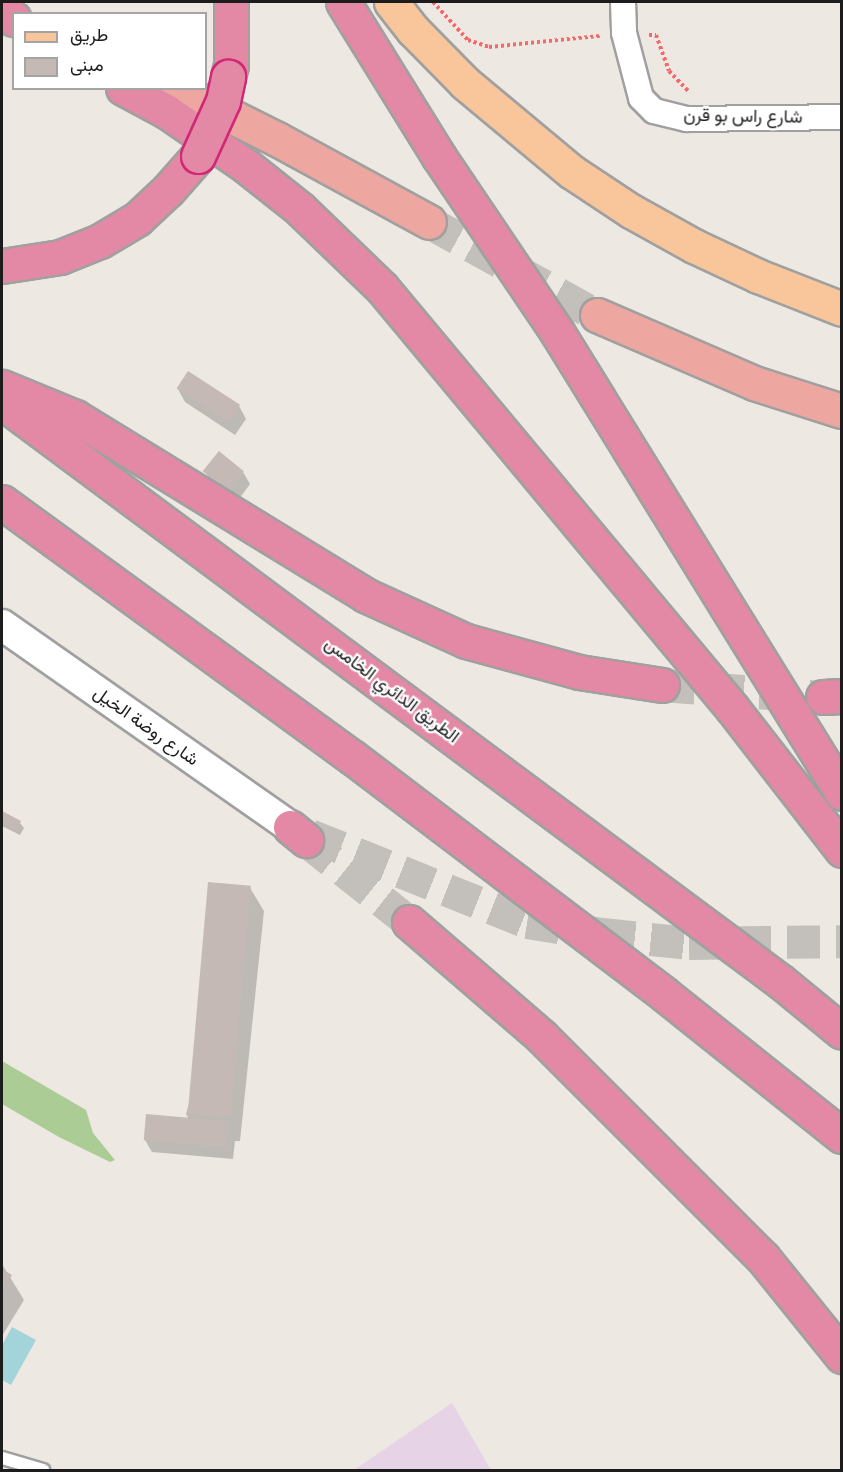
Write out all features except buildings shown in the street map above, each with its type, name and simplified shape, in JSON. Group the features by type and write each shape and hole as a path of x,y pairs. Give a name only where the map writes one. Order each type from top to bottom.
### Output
{"highway":[{"path":"2,266 60,257 100,241 137,219 168,190 198,156 223,101 231,65 231,2"},
{"path":"344,2 439,157 557,332 842,794"},
{"path":"127,90 166,111 246,166 300,210 382,288 724,699 842,850"},
{"path":"179,90 277,139 429,222"},
{"path":"597,315 754,383 842,411"},
{"path":"2,387 75,417 365,595 466,641 579,672 662,685"},
{"name":"الطريق الدائري الخامس","path":"2,402 780,981 842,1032"},
{"path":"2,502 362,765 742,1055 842,1136"},
{"path":"409,921 542,1037 755,1249 842,1356"}],"main road":[{"path":"391,2 413,30 465,83 572,172 631,211 694,246 758,276 842,309"}],"street":[{"name":"شارع راس بو قرن","path":"623,2 624,33 640,98 654,111 687,118 842,117"},
{"name":"شارع روضة الخيل","path":"2,626 302,834"}],"lane":[{"path":"2,1458 43,1470"}],"shaded area":[{"path":"452,1403 491,1470 354,1470"}],"green space":[{"path":"2,1061 86,1110 93,1133 115,1160 110,1162 59,1137 2,1104"}],"water":[{"path":"12,1327 36,1340 11,1385 2,1380 2,1345"}],"tunnel":[{"path":"429,222 597,315"},
{"path":"662,685 823,697"},
{"path":"310,835 527,922 602,934 689,943 842,941"},
{"path":"306,840 409,922"}]}
